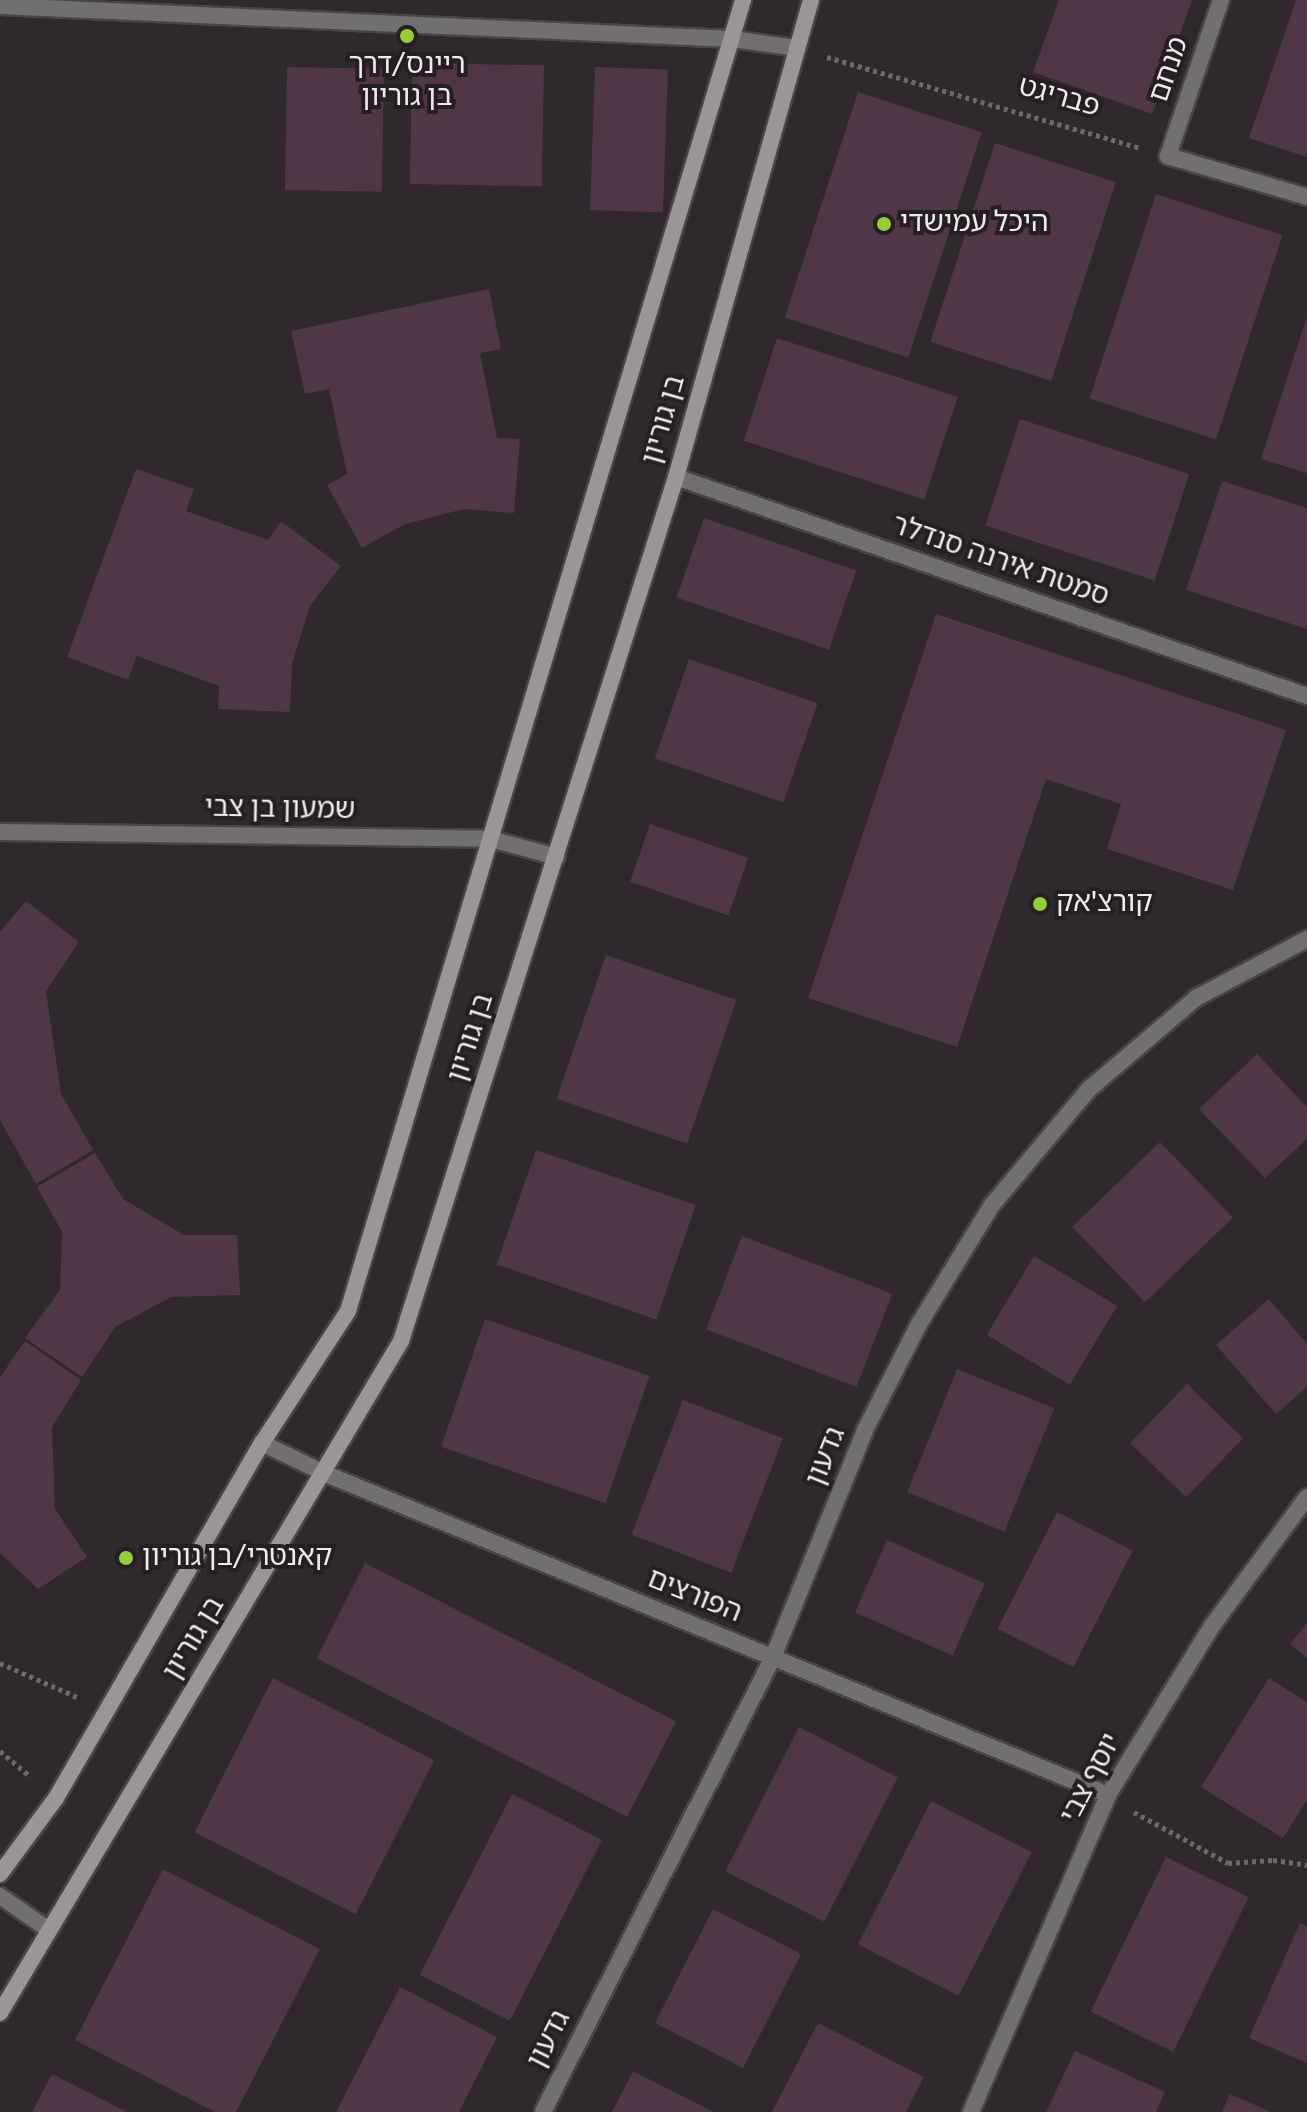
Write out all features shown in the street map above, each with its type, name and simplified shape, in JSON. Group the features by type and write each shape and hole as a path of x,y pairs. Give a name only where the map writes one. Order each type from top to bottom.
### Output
{"main road":[{"name":"בן גוריון","path":"0,1874 56,1798 262,1443 348,1311 743,0"},
{"name":"בן גוריון","path":"0,2013 326,1474 401,1341 676,477 811,0"}],"street":[{"name":"מנחם","path":"1168,156 1221,0"},
{"path":"0,6 64,3 732,39 797,48"},
{"path":"1168,156 1307,197"},
{"name":"סמטת אירנה סנדלר","path":"676,477 1307,696"},
{"name":"שמעון בן צבי","path":"0,832 491,839 557,857"},
{"name":"גדעון","path":"543,2112 773,1657 865,1430 919,1324 992,1205 1088,1090 1184,1008 1307,939"},
{"name":"הפורצים","path":"262,1443 326,1474 1108,1795"},
{"name":"יוסף צבי","path":"971,2112 1108,1795 1212,1626 1307,1497"},
{"path":"0,1896 49,1930"}],"path":[{"name":"פבריגט","path":"797,48 1168,156"},
{"path":"0,1663 108,1710"},
{"path":"0,1751 56,1798"},
{"path":"1108,1795 1168,1834 1228,1863 1273,1860 1307,1865"}],"building":[{"path":"1059,0 1192,0 1152,114 1033,72"},
{"path":"1296,0 1307,0 1307,157 1249,138"},
{"path":"412,63 544,65 542,186 410,184"},
{"path":"287,67 384,69 382,192 285,190"},
{"path":"595,67 668,70 663,212 590,210"},
{"name":"היכל עמישדי","path":"858,92 982,132 908,358 785,317"},
{"path":"995,143 1116,182 1051,381 930,342"},
{"path":"1156,194 1282,235 1216,440 1090,398"},
{"path":"489,289 501,349 480,353 497,438 520,439 514,513 464,509 405,524 362,548 327,485 347,474 329,389 305,394 291,331"},
{"path":"1307,319 1307,473 1261,459"},
{"path":"777,338 958,397 924,499 744,441"},
{"path":"1020,419 1189,474 1155,581 985,526"},
{"path":"136,469 194,489 186,511 268,540 281,521 341,566 310,606 292,664 290,712 218,709 219,686 137,656 128,680 67,657"},
{"path":"1222,481 1307,508 1307,629 1186,590"},
{"path":"704,518 856,570 829,650 677,597"},
{"path":"936,614 1286,730 1233,890 1107,849 1121,804 1046,779 957,1047 808,998"},
{"path":"689,659 818,703 783,803 655,758"},
{"path":"650,824 748,858 728,916 630,882"},
{"path":"26,901 79,942 46,991 61,1094 93,1150 36,1184 0,1120 0,932"},
{"path":"606,955 736,1000 687,1144 557,1099"},
{"path":"1257,1054 1307,1107 1307,1139 1265,1178 1199,1109"},
{"path":"1160,1142 1233,1218 1145,1302 1072,1227"},
{"path":"536,1150 696,1205 656,1319 497,1264"},
{"path":"95,1153 123,1199 184,1235 237,1235 240,1295 171,1297 115,1327 82,1377 25,1338 60,1290 62,1232 37,1187"},
{"path":"742,1236 892,1294 856,1387 706,1329"},
{"path":"1034,1256 1117,1306 1070,1385 987,1335"},
{"path":"1269,1299 1307,1344 1307,1387 1276,1414 1216,1345"},
{"path":"485,1319 650,1376 606,1503 441,1447"},
{"path":"25,1341 81,1380 52,1427 55,1509 87,1557 38,1589 0,1553 0,1377"},
{"path":"957,1369 1054,1408 1005,1532 907,1492"},
{"path":"1187,1384 1243,1438 1186,1497 1130,1443"},
{"path":"683,1400 783,1438 731,1573 631,1534"},
{"path":"1057,1512 1133,1551 1073,1667 998,1629"},
{"path":"887,1540 985,1584 953,1656 855,1612"},
{"path":"365,1563 676,1721 627,1817 316,1658"},
{"path":"1307,1623 1307,1658 1290,1644"},
{"path":"273,1678 434,1760 356,1914 194,1832"},
{"path":"1269,1678 1307,1702 1307,1800 1283,1838 1201,1787"},
{"path":"799,1727 898,1777 824,1922 725,1871"},
{"path":"512,1794 602,1840 510,2021 420,1975"},
{"path":"931,1801 1032,1852 959,1996 858,1944"},
{"path":"1166,1857 1249,1897 1173,2052 1091,2012"},
{"path":"163,1869 320,1949 236,2112 215,2112 75,2040"},
{"path":"713,1909 801,1954 743,2068 655,2023"},
{"path":"1300,1923 1307,1926 1307,2063 1249,2038"},
{"path":"400,1987 497,2037 459,2112 336,2112"},
{"path":"818,2023 924,2077 906,2112 772,2112"},
{"path":"1075,2051 1165,2092 1156,2112 1046,2112"},
{"path":"633,2071 714,2112 612,2112"},
{"path":"52,2074 127,2112 32,2112"},
{"path":"1230,2094 1271,2112 1222,2112"}],"place":[{"name":"ריינס/דרך בן גוריון","path":"407,36"},
{"name":"היכל עמישדי","path":"884,224"},
{"name":"קורצ'אק","path":"1040,904"},
{"name":"קאנטרי/בן גוריון","path":"126,1558"}]}
